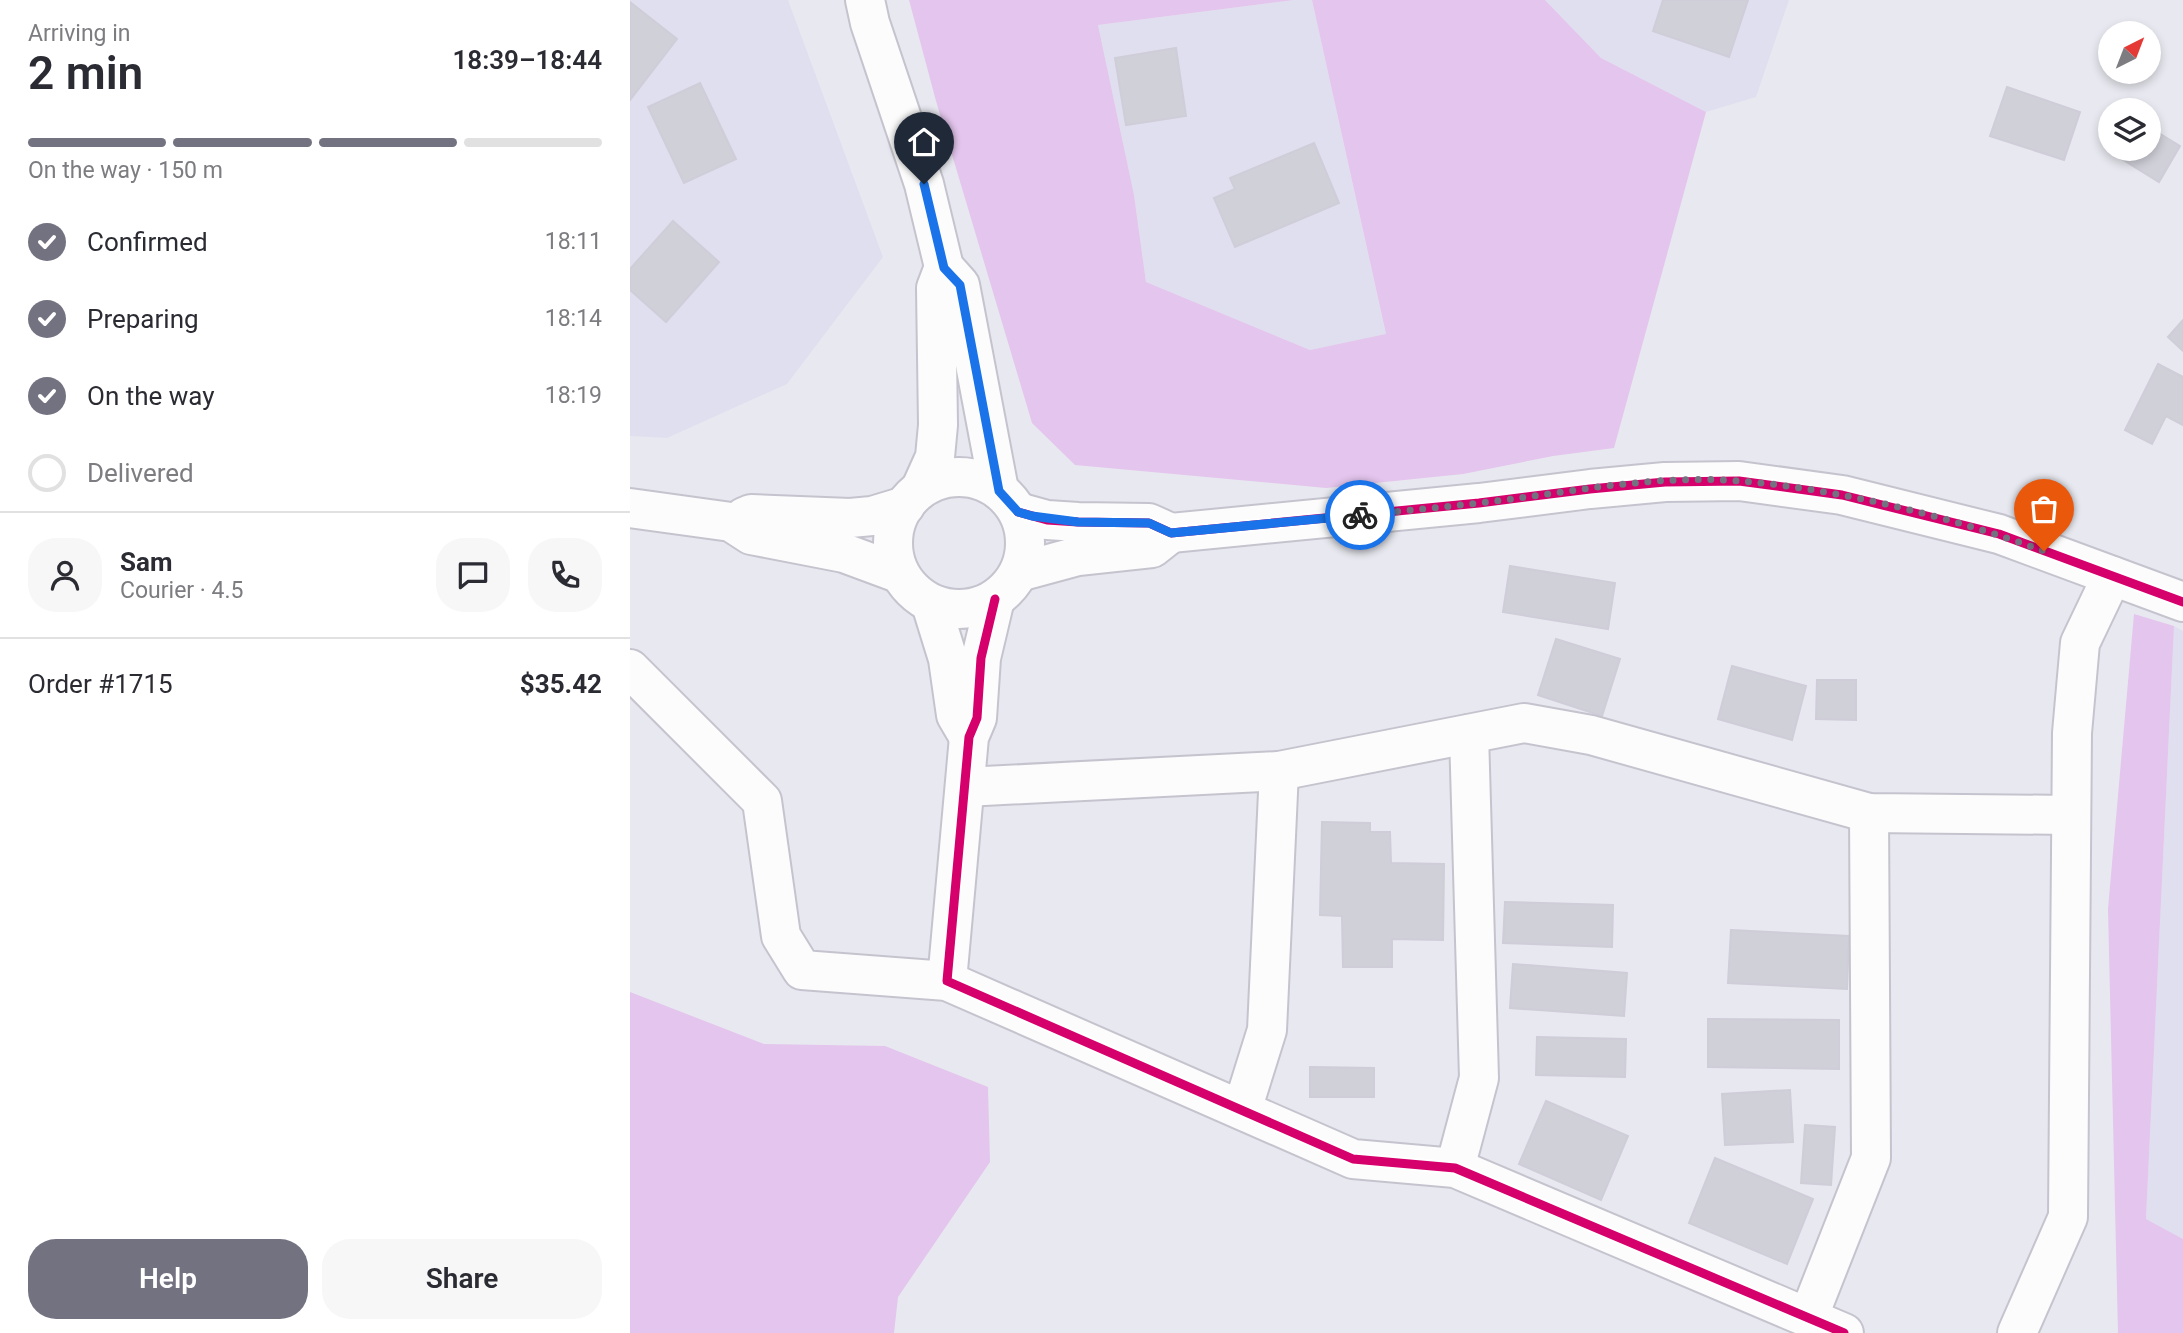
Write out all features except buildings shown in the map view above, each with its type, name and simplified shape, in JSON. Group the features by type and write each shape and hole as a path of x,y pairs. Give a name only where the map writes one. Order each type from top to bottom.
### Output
{"street":[{"path":"865,0 870,23 924,184 944,268 960,285 1008,501 1024,533 1025,554 988,620 981,658 976,718 968,737 947,981"},
{"path":"898,573 892,557 894,524 913,497 935,457 938,425 936,288 944,268"},
{"path":"731,522 751,514 850,518 872,516 913,497 941,480 961,477 984,482 1008,501 1048,520 1149,523 1171,533 1665,482 1739,481 1842,495 1999,534 2183,602"},
{"path":"630,508 731,522 751,535 844,553 898,573 931,604 948,659 957,715 968,737"},
{"path":"931,604 956,609 979,607 1007,586 1078,556 1152,548 1171,533"},
{"path":"2017,1333 2068,1217 2072,733 2080,643 2112,576"},
{"path":"630,669 762,801 781,936 802,971 947,981 1353,1158 1455,1168 1844,1333"},
{"path":"965,787 1279,771 1524,723 1591,735 1869,813 2071,816"},
{"path":"1455,1168 1479,1078 1469,734"},
{"path":"1242,1110 1267,1030 1279,771"},
{"path":"1808,1318 1871,1157 1869,813"}],"shaded area":[{"path":"630,0 788,0 883,257 787,384 667,438 630,436"},
{"path":"909,0 1294,0 1098,25 1134,195 1146,282 1310,350 1386,334 1312,0 1545,0 1601,58 1706,112 1614,448 1553,456 1463,474 1326,488 1075,465 1032,423 936,101"},
{"path":"1312,0 1386,335 1310,350 1146,282 1134,195 1098,25"},
{"path":"1545,0 1789,0 1756,97 1706,112 1601,58"},
{"path":"2134,614 2174,626 2146,1219 2183,1239 2183,1333 2118,1333 2108,909"},
{"path":"2174,626 2183,631 2183,1239 2146,1219"},
{"path":"630,992 764,1044 885,1046 988,1087 990,1162 898,1297 894,1333 630,1333"}],"cycle path":[{"path":"1018,512 1047,520 1149,523 1171,533 1665,482 1739,481 1842,495 1999,534 2183,602"},
{"path":"995,599 981,658 977,718 969,737 947,981 1353,1159 1455,1168 1844,1333"}],"way so far":[{"path":"1360,515 1665,482 1739,481 1842,495 1999,534 2044,551"}],"route":[{"path":"924,184 944,268 960,285 999,491 1018,512 1048,520 1149,523 1171,533 1360,515"}]}
